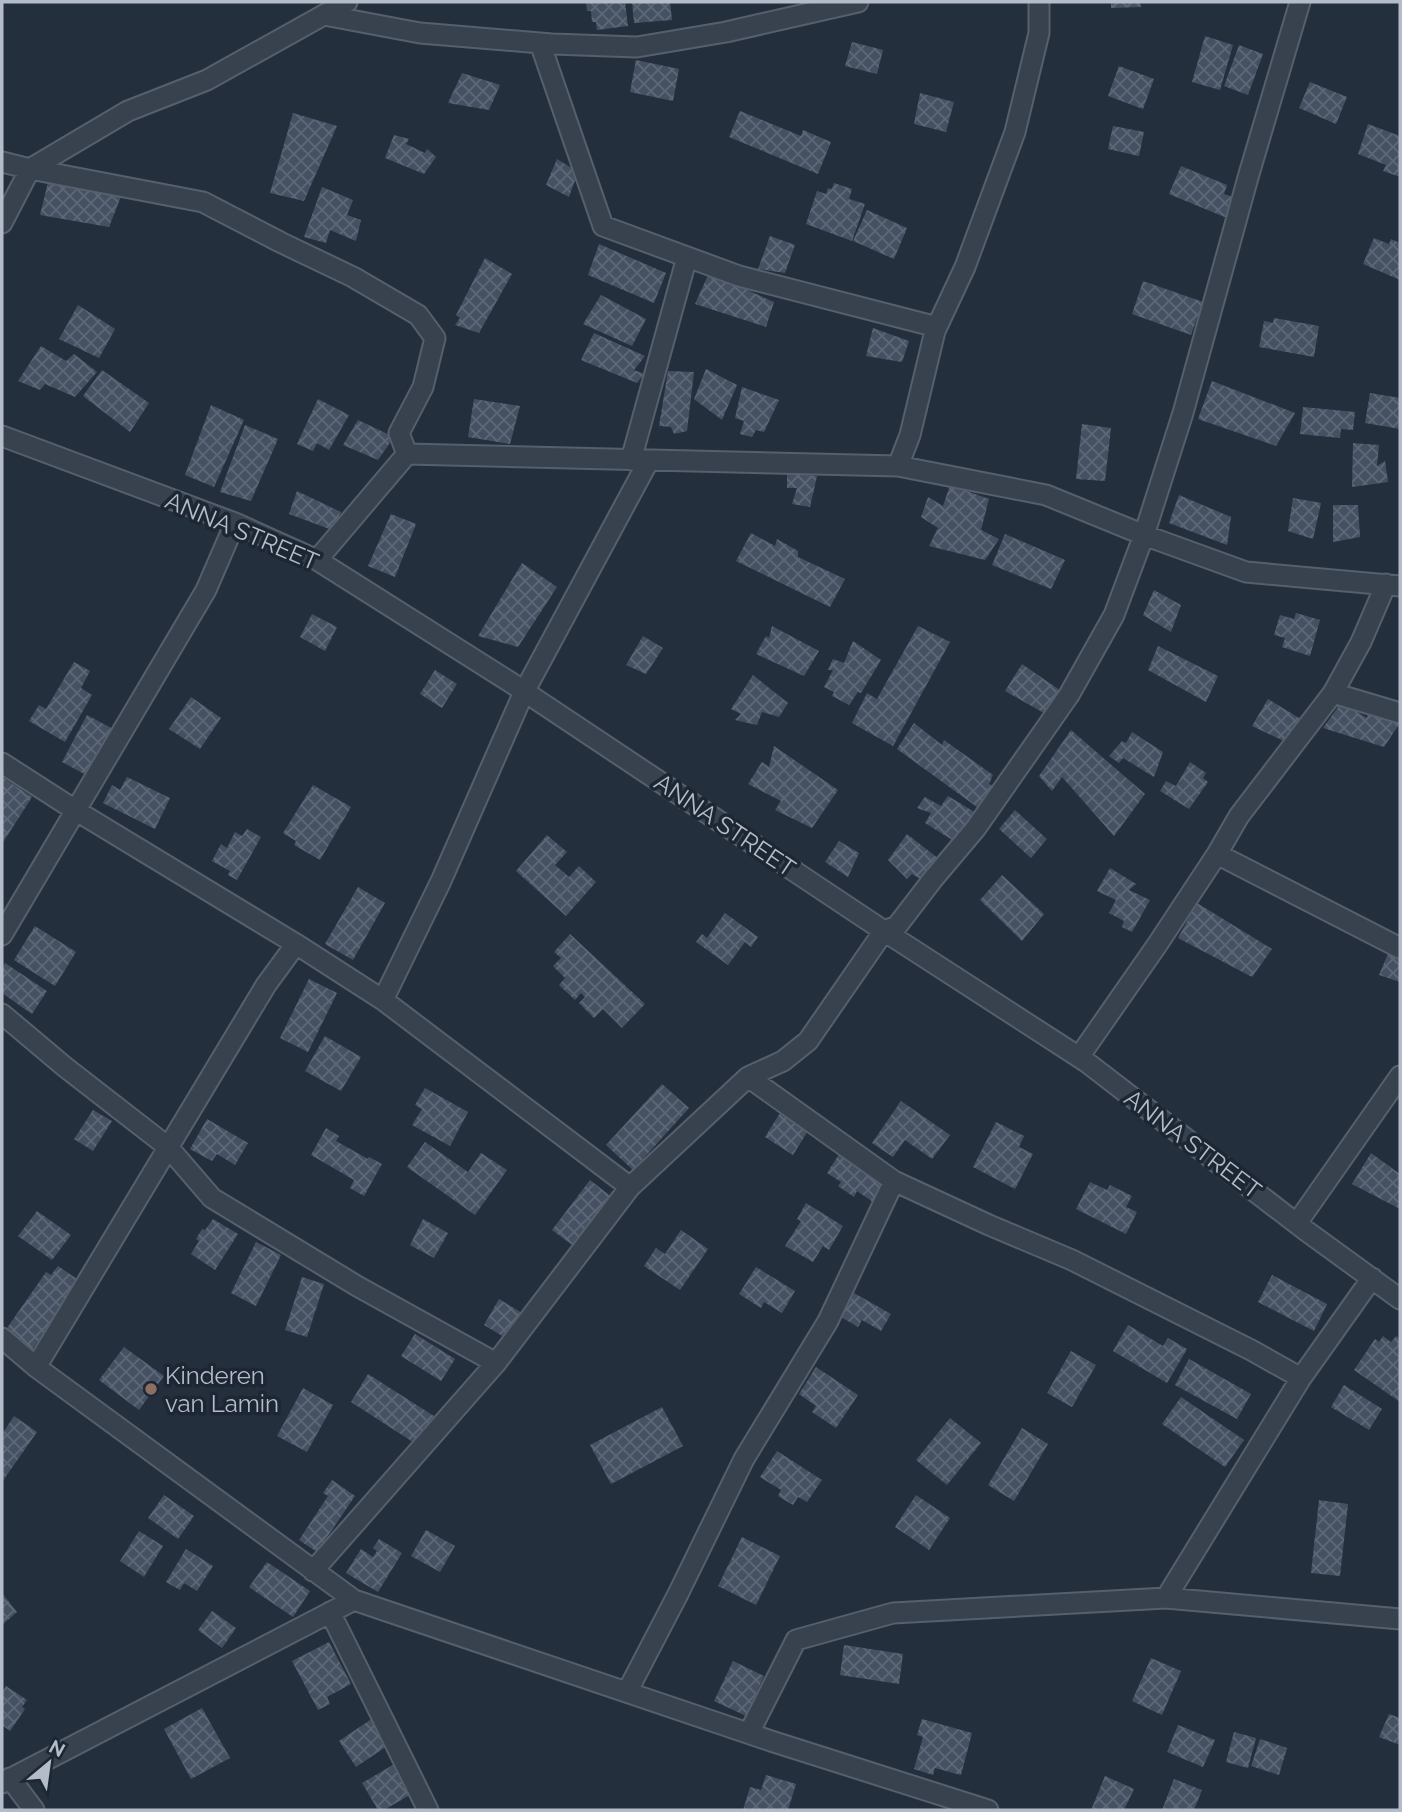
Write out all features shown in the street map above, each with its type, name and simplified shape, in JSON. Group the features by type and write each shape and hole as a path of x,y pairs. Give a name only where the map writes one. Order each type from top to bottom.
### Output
{"street":[{"path":"2,223 30,169 128,111 207,80 347,2"},
{"path":"324,15 421,33 540,43 637,47 726,32 858,2"},
{"path":"898,467 910,435 937,327 965,267 1015,132 1039,33 1039,2"},
{"path":"313,1570 496,1363 630,1186 748,1077 783,1061 808,1041 884,931 897,926 976,828 1062,705 1114,615 1144,535 1201,354 1300,2"},
{"path":"540,43 603,226 739,276 937,327"},
{"path":"2,162 203,202 353,277 418,315 435,338 424,387 399,433 407,454"},
{"path":"383,1000 441,881 524,692 640,460 687,257"},
{"name":"ANNA STREET","path":"2,436 235,523 317,560 524,692 1079,1058 1400,1299"},
{"path":"407,454 898,467 1046,495 1144,535 1246,572 1393,585 1333,693 1239,816 1157,945 1079,1058"},
{"path":"317,560 407,454"},
{"path":"2,935 206,590 235,523"},
{"path":"1333,693 1400,713"},
{"path":"2,763 383,1000 630,1186"},
{"path":"1217,854 1400,948"},
{"path":"36,1367 266,985 296,944"},
{"path":"2,1014 168,1147 212,1198 357,1286 496,1363"},
{"path":"1297,1223 1400,1076"},
{"path":"748,1077 894,1181 1072,1260 1301,1378"},
{"path":"627,1692 744,1459 828,1321 894,1181"},
{"path":"1166,1598 1301,1378 1372,1278"},
{"path":"2,1338 36,1367 354,1600 988,1810"},
{"path":"749,1733 796,1640 893,1614 1166,1598 1400,1619"},
{"path":"34,1810 6,1780 354,1600"},
{"path":"330,1612 428,1810"}],"building":[{"path":"586,2 625,2 628,26 597,30 596,22 592,22 591,11 587,11"},
{"path":"632,2 670,2 672,20 634,23"},
{"path":"1111,2 1140,2 1141,7 1111,8"},
{"path":"1205,36 1233,45 1220,90 1192,82"},
{"path":"852,42 883,50 877,74 845,66"},
{"path":"1239,45 1263,54 1248,95 1224,86"},
{"path":"636,60 679,69 673,101 630,92"},
{"path":"1119,66 1154,79 1143,109 1108,96"},
{"path":"462,73 500,85 489,110 448,103"},
{"path":"1310,82 1347,97 1336,124 1299,108"},
{"path":"920,93 954,102 946,132 914,124"},
{"path":"740,111 801,136 803,130 831,142 818,174 729,137"},
{"path":"293,113 337,126 304,201 270,193"},
{"path":"1368,124 1400,136 1400,177 1383,171 1386,165 1358,154"},
{"path":"1113,126 1144,132 1139,156 1108,149"},
{"path":"394,135 409,139 406,144 425,153 427,149 436,157 424,174 385,158"},
{"path":"557,159 578,172 569,197 546,185"},
{"path":"1181,166 1227,185 1224,194 1236,198 1227,218 1169,194"},
{"path":"49,178 122,194 109,227 40,215"},
{"path":"834,183 852,189 849,199 865,204 852,241 806,224 817,191 826,194"},
{"path":"322,187 353,200 347,215 361,220 356,241 330,230 326,243 304,237"},
{"path":"867,210 907,228 894,259 853,241"},
{"path":"770,236 795,245 785,273 758,269"},
{"path":"1374,238 1389,244 1391,239 1400,243 1400,280 1363,264"},
{"path":"599,244 666,273 654,303 588,275"},
{"path":"485,258 512,274 479,333 455,325 460,318 456,315"},
{"path":"709,273 774,302 766,327 695,304"},
{"path":"1143,281 1203,302 1191,335 1132,314"},
{"path":"601,295 646,319 632,346 583,324"},
{"path":"78,305 115,329 99,358 59,339"},
{"path":"1274,318 1319,326 1314,357 1259,347 1264,321 1273,323"},
{"path":"873,328 909,341 902,362 866,356"},
{"path":"594,333 645,356 634,370 644,374 637,383 581,360"},
{"path":"41,346 66,361 74,354 97,372 75,397 45,384 40,390 18,381"},
{"path":"706,369 737,385 722,420 694,399"},
{"path":"102,370 149,403 130,432 83,396"},
{"path":"668,371 694,372 687,431 674,434 671,427 659,426"},
{"path":"1212,381 1295,413 1276,446 1198,419"},
{"path":"742,387 779,400 764,432 756,430 752,437 740,434 744,421 735,418"},
{"path":"1370,393 1400,398 1400,429 1365,423"},
{"path":"318,399 349,415 329,450 317,443 313,451 297,444"},
{"path":"474,399 520,406 510,444 468,437"},
{"path":"211,405 244,420 214,487 185,475"},
{"path":"1303,407 1355,412 1353,430 1341,429 1340,438 1300,434"},
{"path":"358,420 394,437 378,460 343,445"},
{"path":"1082,424 1111,428 1105,481 1076,479"},
{"path":"245,425 278,439 251,501 220,492"},
{"path":"1353,443 1379,445 1377,466 1385,461 1388,482 1352,487"},
{"path":"787,473 817,476 810,507 792,504 797,488 787,488"},
{"path":"950,485 989,499 981,530 999,539 985,560 929,546 938,528 921,517 928,497 943,506"},
{"path":"297,491 341,512 332,530 289,514"},
{"path":"1179,495 1231,517 1227,545 1169,523"},
{"path":"1293,498 1321,503 1313,539 1288,531"},
{"path":"1333,505 1358,505 1360,537 1333,542"},
{"path":"391,514 416,524 395,577 368,566"},
{"path":"751,533 775,546 777,539 798,551 798,557 845,579 830,607 736,561"},
{"path":"1005,534 1065,560 1051,589 992,565"},
{"path":"522,563 557,587 518,647 478,636"},
{"path":"1154,590 1181,605 1171,632 1143,615"},
{"path":"1296,613 1320,620 1310,656 1282,647 1285,638 1274,635 1280,615 1294,619"},
{"path":"312,614 337,627 325,651 300,637"},
{"path":"772,626 819,651 804,676 756,654 766,636 769,638"},
{"path":"918,626 950,642 893,746 852,723 867,693 877,699"},
{"path":"643,636 663,648 646,674 626,665"},
{"path":"853,641 881,660 861,693 858,692 849,705 832,696 834,692 824,687 833,670 828,670 833,659 844,663"},
{"path":"1158,646 1218,676 1206,702 1148,670"},
{"path":"74,662 90,671 81,688 92,695 65,742 29,721 39,705 46,709"},
{"path":"1022,664 1064,693 1051,717 1005,691"},
{"path":"435,670 457,684 442,708 420,694"},
{"path":"753,675 788,703 779,717 762,712 757,725 735,720 741,714 731,709"},
{"path":"191,697 221,718 200,749 169,729"},
{"path":"1268,699 1304,721 1290,744 1252,726"},
{"path":"1341,703 1367,718 1369,708 1400,723 1384,747 1323,728"},
{"path":"87,715 113,729 88,776 62,762"},
{"path":"914,723 942,745 944,740 993,775 989,784 997,788 981,810 897,749"},
{"path":"1071,730 1145,794 1114,836 1062,777 1052,791 1039,776"},
{"path":"1132,732 1163,752 1154,777 1123,758 1119,763 1109,756 1122,741 1126,743"},
{"path":"774,746 838,790 812,828 775,810 781,801 748,784 762,762 769,767"},
{"path":"1190,762 1206,773 1203,778 1208,782 1189,809 1160,791 1166,781 1176,786"},
{"path":"2,777 32,797 2,844"},
{"path":"127,777 170,798 155,829 103,803 112,785 120,790"},
{"path":"313,785 351,807 320,860 294,845 296,841 283,833"},
{"path":"948,796 976,813 957,843 925,823 931,813 917,808 925,797 941,806"},
{"path":"1015,810 1047,839 1031,858 999,829"},
{"path":"247,829 261,837 237,880 228,875 230,871 212,861 221,844 227,848 235,832 242,836"},
{"path":"907,834 939,859 929,884 912,874 907,879 888,860"},
{"path":"547,835 567,852 555,865 569,877 579,866 596,882 566,916 516,871"},
{"path":"839,841 859,853 848,877 825,862"},
{"path":"1110,868 1136,884 1129,890 1150,900 1132,932 1122,927 1124,921 1109,913 1116,900 1097,891"},
{"path":"1002,875 1044,914 1022,941 980,900"},
{"path":"358,887 385,903 353,960 325,944"},
{"path":"1197,903 1272,949 1252,977 1178,938"},
{"path":"725,913 758,937 751,947 745,942 728,965 696,942 702,934 707,938"},
{"path":"35,926 76,952 55,986 14,960"},
{"path":"570,934 645,1004 622,1028 603,1009 594,1018 579,1003 585,997 581,993 575,1000 559,985 565,978 553,966 561,958 554,952"},
{"path":"1392,944 1400,949 1400,982 1379,975"},
{"path":"5,963 47,991 32,1014 2,993 2,968"},
{"path":"309,979 337,993 308,1052 280,1038"},
{"path":"325,1036 361,1057 341,1091 305,1071"},
{"path":"662,1084 689,1108 633,1170 606,1145"},
{"path":"425,1088 468,1112 450,1146 412,1125 422,1109 415,1105"},
{"path":"901,1101 950,1135 932,1159 905,1140 893,1157 872,1143"},
{"path":"783,1108 811,1126 793,1155 765,1137"},
{"path":"93,1110 112,1121 93,1151 74,1139"},
{"path":"207,1119 248,1143 235,1165 217,1154 212,1161 190,1149"},
{"path":"996,1122 1024,1136 1019,1147 1033,1154 1015,1189 973,1167"},
{"path":"326,1128 339,1136 336,1141 382,1164 364,1196 350,1188 354,1180 311,1155"},
{"path":"425,1142 468,1172 481,1153 507,1170 475,1215 407,1167"},
{"path":"841,1151 887,1181 873,1202 857,1191 854,1197 838,1186 841,1182 827,1173"},
{"path":"1371,1153 1400,1174 1400,1209 1352,1184"},
{"path":"590,1180 613,1198 575,1247 552,1230"},
{"path":"1090,1182 1107,1190 1110,1185 1132,1196 1126,1207 1137,1212 1126,1234 1076,1209"},
{"path":"806,1203 843,1226 829,1250 823,1246 813,1262 785,1246 801,1221 797,1219"},
{"path":"37,1211 71,1235 52,1260 18,1236"},
{"path":"213,1219 238,1234 215,1270 191,1254 202,1229 205,1230"},
{"path":"423,1219 448,1233 434,1258 410,1245"},
{"path":"681,1230 708,1249 680,1290 644,1266 656,1248 665,1254"},
{"path":"256,1242 281,1255 256,1306 231,1293"},
{"path":"58,1266 80,1281 32,1350 5,1331 46,1272 51,1275"},
{"path":"756,1267 795,1291 782,1313 764,1302 761,1308 739,1294"},
{"path":"1272,1275 1327,1304 1314,1331 1258,1302"},
{"path":"302,1277 324,1284 307,1337 285,1330"},
{"path":"854,1293 891,1314 881,1331 862,1320 858,1327 841,1317"},
{"path":"499,1299 525,1315 509,1340 484,1325"},
{"path":"1128,1325 1163,1346 1168,1338 1187,1349 1167,1383 1113,1351"},
{"path":"415,1334 455,1359 441,1381 401,1356"},
{"path":"1383,1336 1391,1342 1396,1336 1400,1339 1400,1402 1354,1370 1375,1339 1379,1342"},
{"path":"124,1347 164,1376 139,1410 99,1380"},
{"path":"1071,1351 1096,1365 1072,1407 1047,1393"},
{"path":"1189,1359 1251,1394 1237,1419 1175,1385"},
{"path":"816,1367 858,1395 836,1428 812,1412 816,1406 799,1394"},
{"path":"368,1374 437,1418 419,1446 351,1402"},
{"path":"1344,1385 1382,1409 1369,1430 1331,1407"},
{"path":"303,1388 333,1405 307,1452 277,1436"},
{"path":"1181,1397 1244,1440 1225,1467 1162,1424"},
{"path":"662,1407 683,1446 611,1484 590,1445"},
{"path":"14,1416 37,1432 2,1482 2,1434"},
{"path":"950,1418 981,1443 947,1485 916,1460"},
{"path":"1022,1428 1048,1444 1014,1501 988,1485"},
{"path":"777,1451 822,1480 807,1502 798,1497 793,1505 778,1496 781,1490 760,1477"},
{"path":"332,1480 355,1496 317,1552 299,1540 328,1496 323,1493"},
{"path":"164,1495 194,1516 178,1539 148,1518"},
{"path":"916,1495 950,1518 929,1550 895,1527"},
{"path":"1319,1500 1348,1504 1340,1576 1311,1573"},
{"path":"426,1530 455,1546 440,1572 411,1556"},
{"path":"139,1531 163,1546 144,1577 120,1561"},
{"path":"742,1537 780,1556 756,1605 718,1586"},
{"path":"379,1539 402,1553 378,1592 346,1573 361,1549 373,1557 377,1551 373,1548"},
{"path":"186,1549 213,1566 197,1591 184,1583 180,1590 166,1582"},
{"path":"267,1562 310,1591 293,1617 249,1587"},
{"path":"2,1593 17,1612 2,1625"},
{"path":"212,1611 236,1628 222,1648 198,1630"},
{"path":"329,1642 351,1684 327,1697 330,1704 318,1710 292,1661"},
{"path":"844,1645 903,1654 899,1684 840,1675"},
{"path":"1151,1658 1181,1671 1162,1715 1132,1701"},
{"path":"733,1661 764,1676 746,1716 714,1701"},
{"path":"6,1686 27,1700 22,1707 25,1709 10,1731 2,1725 2,1693"},
{"path":"202,1708 230,1758 191,1779 164,1729"},
{"path":"1389,1714 1400,1718 1400,1745 1379,1737"},
{"path":"376,1716 393,1742 356,1767 339,1741"},
{"path":"922,1719 972,1733 961,1775 935,1768 933,1775 914,1769 923,1737 917,1735"},
{"path":"1178,1725 1215,1740 1203,1767 1167,1752"},
{"path":"1234,1732 1256,1738 1248,1768 1226,1762"},
{"path":"1260,1739 1287,1748 1279,1775 1251,1766"},
{"path":"398,1762 415,1792 384,1810 378,1810 362,1783"},
{"path":"766,1775 796,1784 788,1810 743,1810 750,1787 761,1790"},
{"path":"1105,1776 1134,1789 1124,1810 1091,1810"},
{"path":"1174,1779 1202,1790 1194,1810 1162,1810"}],"place":[{"name":"Kinderen van Lamin","path":"151,1389"}]}
